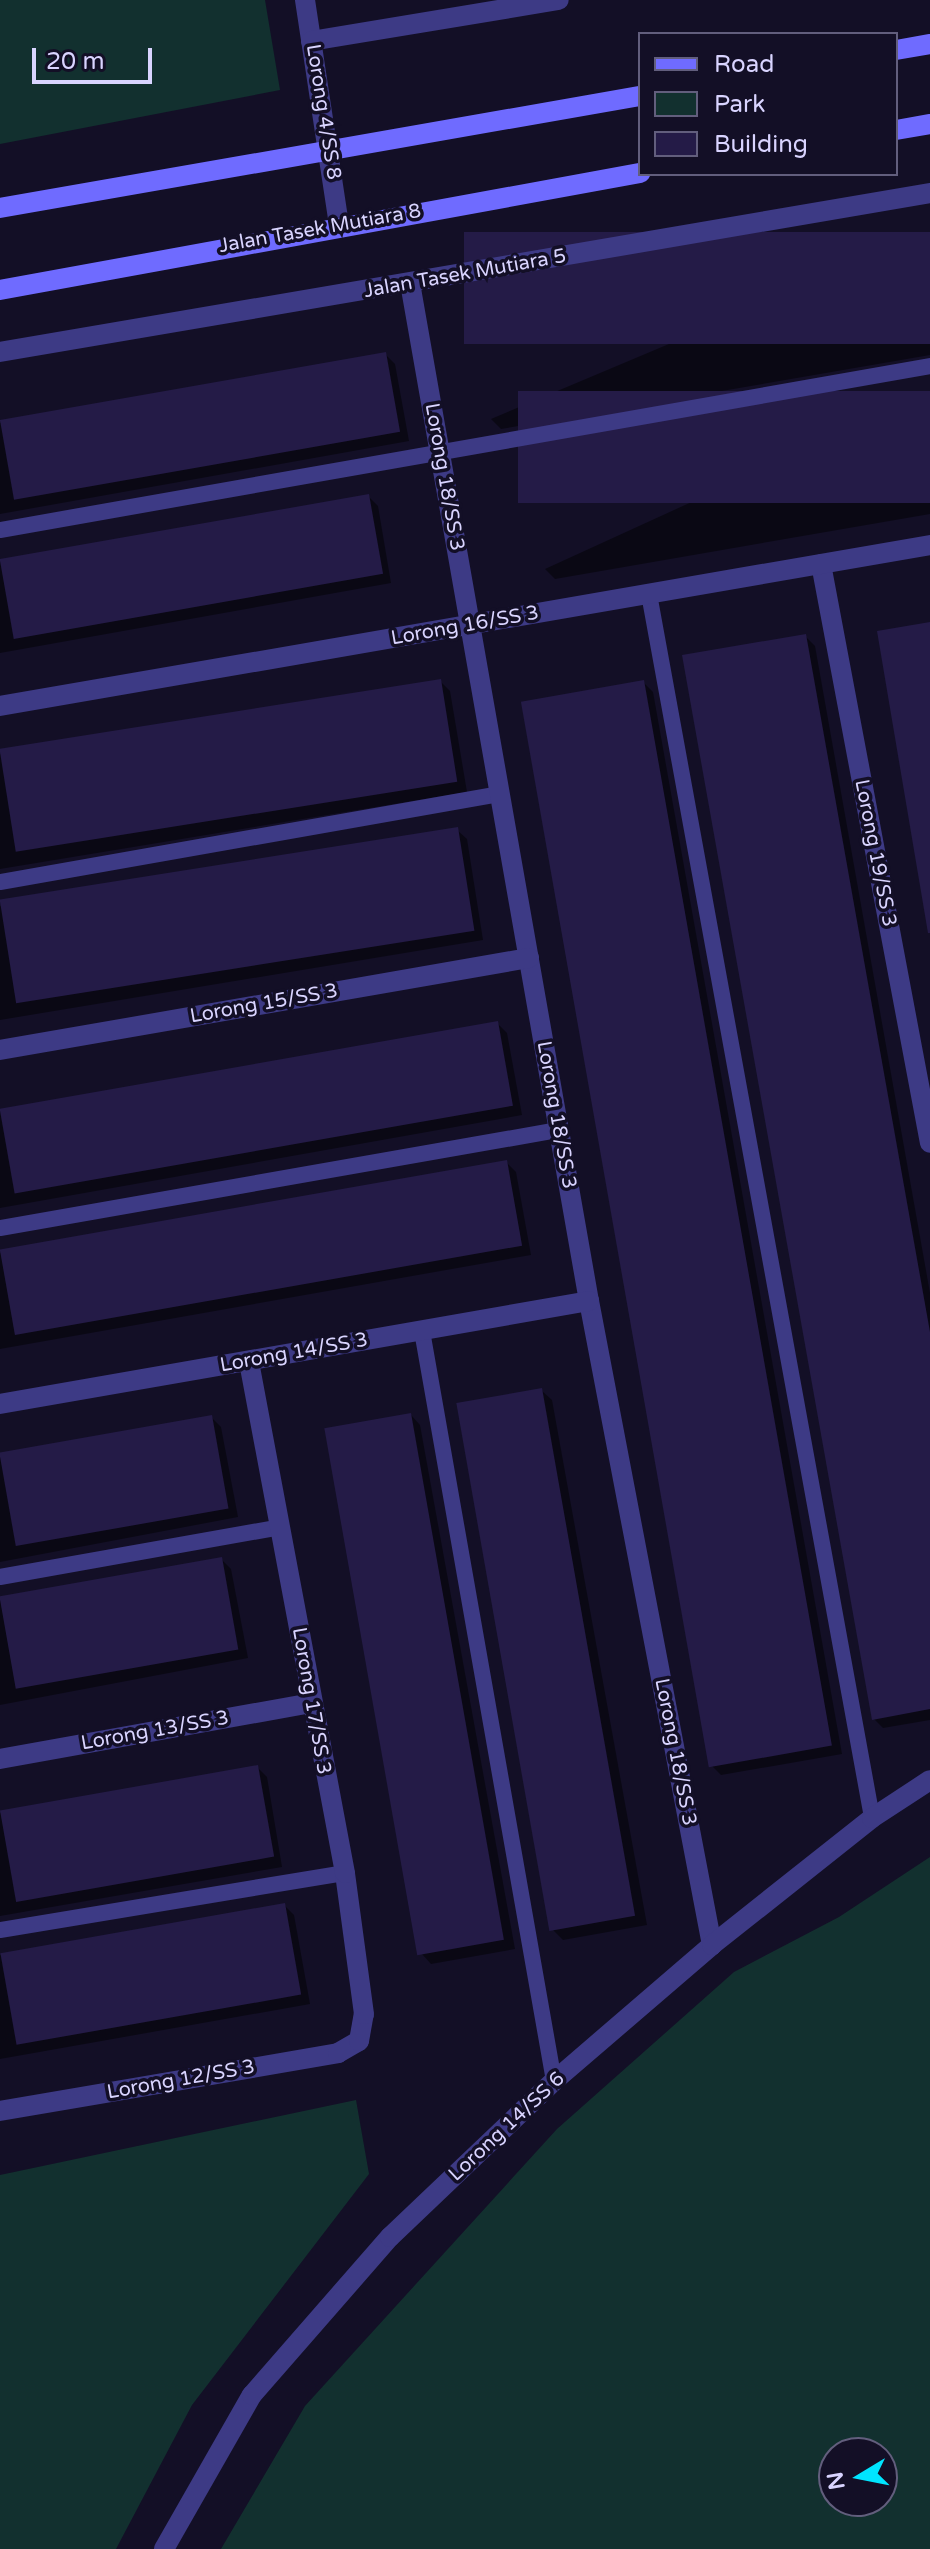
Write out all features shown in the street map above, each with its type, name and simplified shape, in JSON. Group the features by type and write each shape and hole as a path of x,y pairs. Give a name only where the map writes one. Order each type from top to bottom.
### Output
{"street":[{"name":"Lorong 4/SS 8","path":"305,0 339,225"},
{"path":"311,41 474,7 559,0"},
{"path":"898,50 930,44"},
{"path":"0,208 638,96"},
{"path":"898,130 930,124"},
{"name":"Jalan Tasek Mutiara 8","path":"0,290 339,225 638,173"},
{"name":"Jalan Tasek Mutiara 5","path":"0,352 930,193"},
{"name":"Lorong 18/SS 3","path":"410,283 589,1301 712,1945"},
{"name":"Lorong 16/SS 3","path":"0,706 930,545"},
{"name":"Lorong 19/SS 3","path":"821,564 930,1143"},
{"name":"Lorong 15/SS 3","path":"0,1050 529,958"},
{"name":"Lorong 14/SS 3","path":"0,1404 589,1301"},
{"name":"Lorong 17/SS 3","path":"249,1362 281,1527 310,1703 345,1873 364,2014 359,2041"},
{"name":"Lorong 13/SS 3","path":"0,1759 310,1703"},
{"name":"Lorong 14/SS 6","path":"164,2549 252,2395 390,2237 554,2081 712,1945 872,1818 930,1780"},
{"name":"Lorong 12/SS 3","path":"0,2111 338,2053 359,2041"}],"lane":[{"path":"0,530 930,366"},
{"path":"649,594 872,1818"},
{"path":"0,882 500,794"},
{"path":"0,1228 558,1130"},
{"path":"422,1331 554,2081"},
{"path":"0,1577 281,1527"},
{"path":"0,1930 345,1873"}],"green space":[{"path":"0,0 265,0 280,90 0,144"},
{"path":"930,1857 930,2549 221,2549 305,2406 557,2129 734,1972 839,1917"},
{"path":"356,2100 369,2174 192,2405 116,2549 0,2549 0,2175"}],"building":[{"path":"464,232 930,232 930,344 464,344"},
{"path":"386,352 400,432 14,500 0,420"},
{"path":"518,391 930,391 930,503 518,503"},
{"path":"369,494 383,574 14,639 0,559"},
{"path":"930,622 930,933 928,933 877,631"},
{"path":"806,634 930,1332 930,1709 872,1720 682,655"},
{"path":"441,679 457,782 16,852 0,749"},
{"path":"644,680 832,1746 709,1767 521,702"},
{"path":"458,827 474,931 16,1003 0,900"},
{"path":"498,1021 513,1106 15,1194 0,1109"},
{"path":"507,1160 522,1246 15,1335 0,1249"},
{"path":"542,1388 635,1916 549,1931 456,1403"},
{"path":"411,1413 504,1940 417,1955 324,1428"},
{"path":"212,1415 228,1509 16,1546 0,1452"},
{"path":"222,1557 238,1650 16,1689 0,1596"},
{"path":"258,1765 274,1857 16,1902 0,1810"},
{"path":"285,1903 301,1995 17,2045 0,1953"}]}
